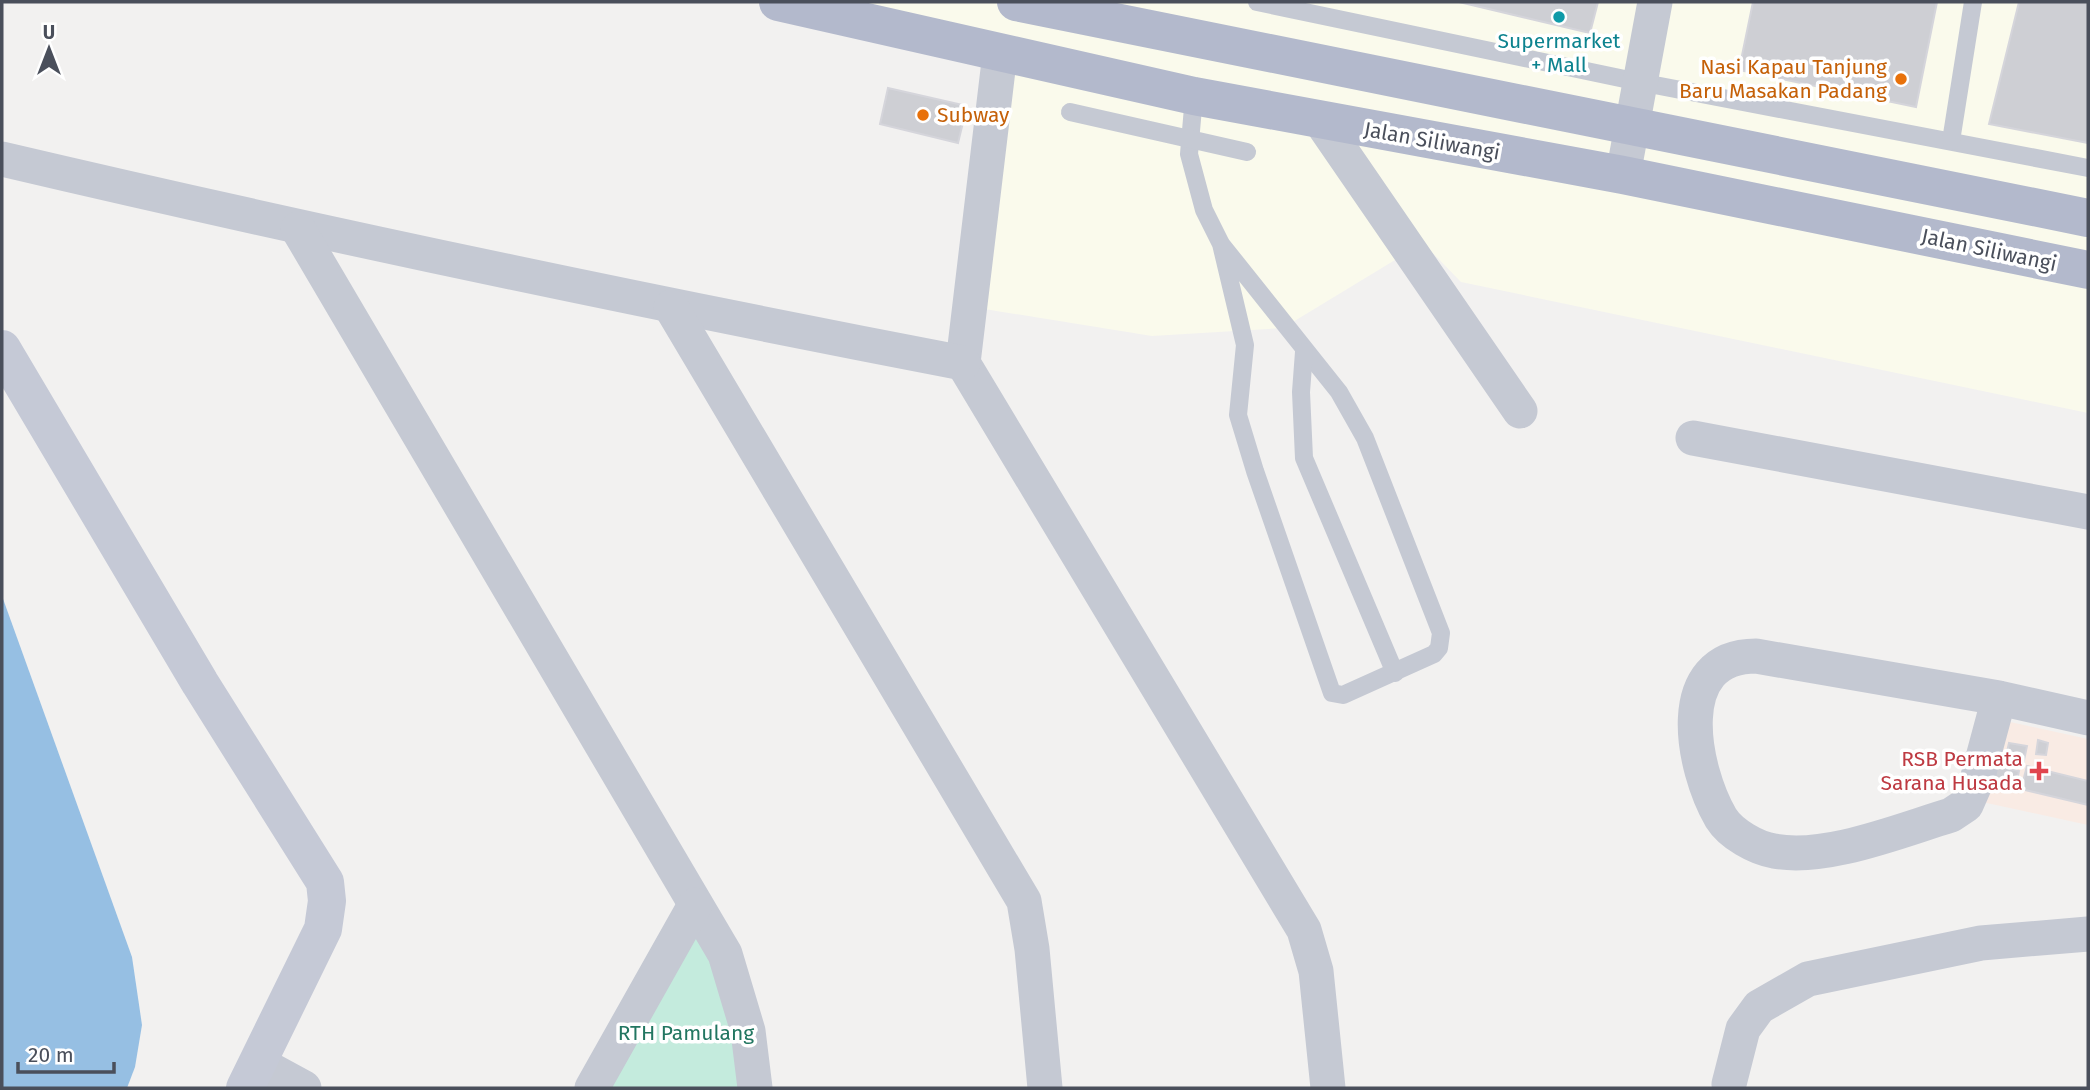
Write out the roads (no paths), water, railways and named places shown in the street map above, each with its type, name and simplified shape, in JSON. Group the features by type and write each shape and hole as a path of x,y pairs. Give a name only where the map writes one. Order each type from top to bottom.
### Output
{"main road":[{"name":"Jalan Siliwangi","path":"778,2 848,10 1000,52 1194,96 1623,176 2088,270"},
{"path":"1016,2 2088,218"}],"street":[{"path":"1623,176 1655,2"},
{"path":"1000,52 962,363 1304,930 1317,971 1328,1088"},
{"path":"1320,120 1520,411"},
{"path":"2,159 298,229 671,307 962,363"},
{"path":"298,229 725,954 748,1031 755,1088"},
{"path":"671,307 1024,901 1032,949 1045,1088"},
{"path":"2,349 200,684 325,882 327,901 323,929 251,1076 304,1088"},
{"path":"1693,438 2088,512"},
{"path":"1999,698 1977,780 1966,805 1951,815 1836,847 1801,853 1777,852 1759,848 1739,835 1721,819 1695,751 1695,715 1708,673 1720,662 1737,656 1756,656 1999,698 2088,718"},
{"path":"592,1088 695,905"},
{"path":"1729,1084 1743,1029 1759,1007 1808,979 1981,943 2088,934"}],"lane":[{"path":"1257,2 1639,82 2088,168"},
{"path":"1951,141 1973,2"},
{"path":"1194,96 1189,140 1196,184 1204,210 1221,244 1339,393 1366,438 1441,634 1439,648 1434,654 1343,695 1332,692 1238,415 1245,345 1221,244"},
{"path":"1070,112 1247,152"},
{"path":"1304,352 1301,393 1304,458 1395,673"}],"water":[{"path":"2,596 132,957 142,1025 135,1067 127,1088 2,1088"}],"place":[{"name":"Supermarket + Mall","path":"1559,17"},
{"name":"Nasi Kapau Tanjung Baru Masakan Padang","path":"1901,79"},
{"name":"Subway","path":"923,115"},
{"name":"RSB Permata Sarana Husada","path":"2039,771"}],"park label":[{"name":"RTH Pamulang","path":"686,1033"}]}
